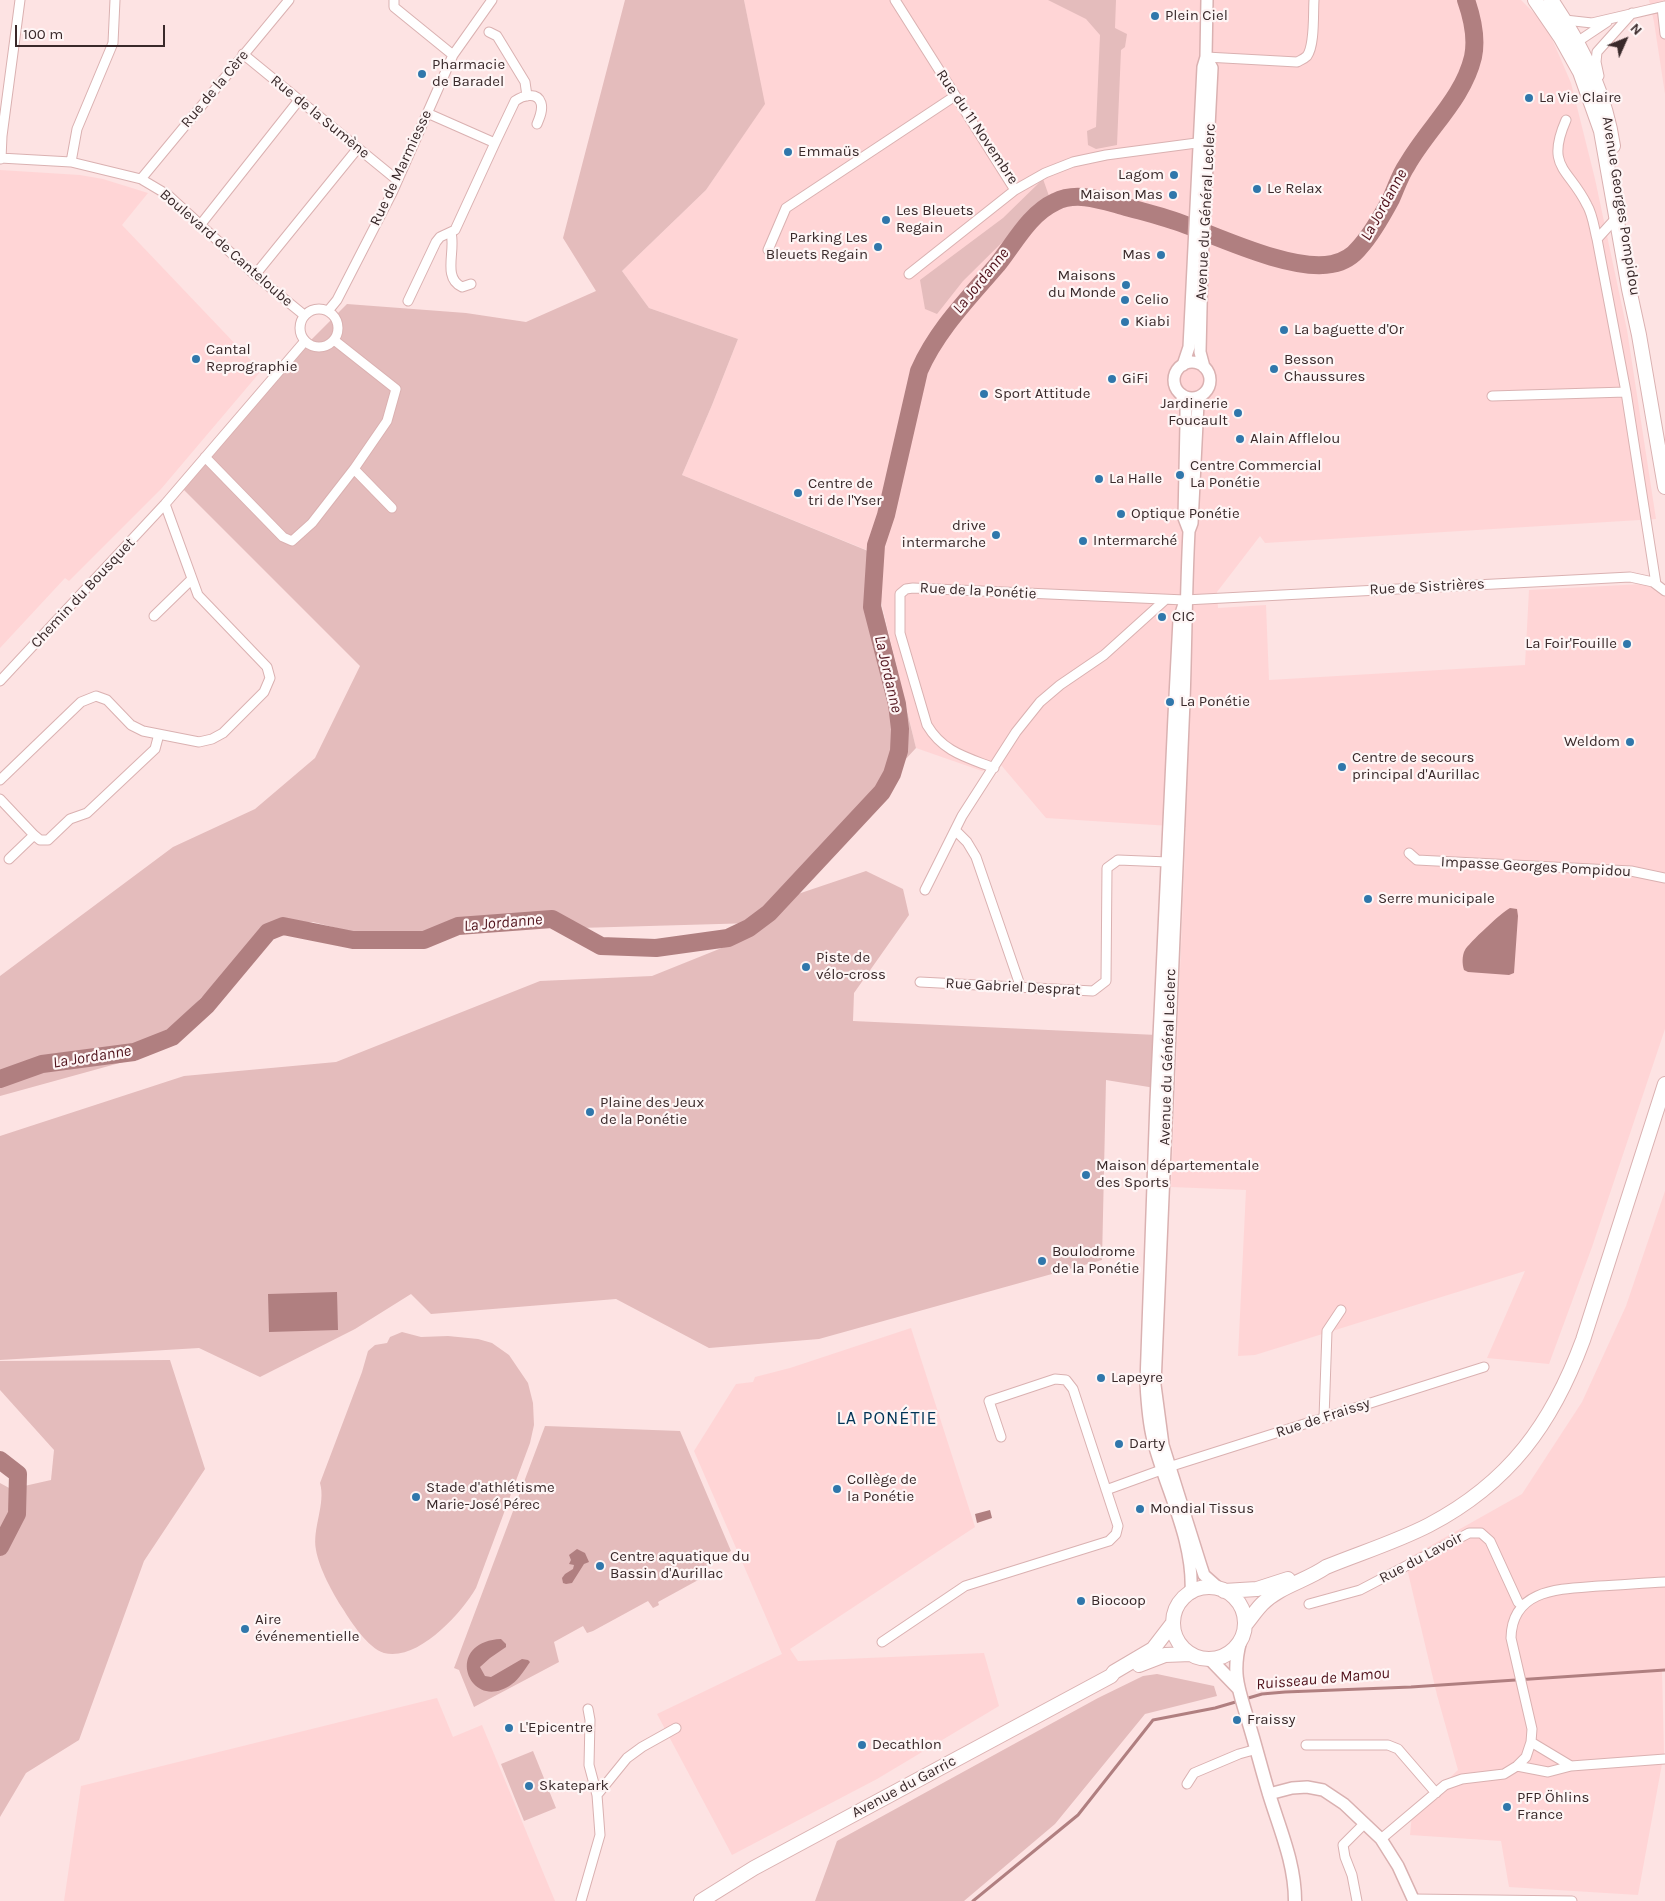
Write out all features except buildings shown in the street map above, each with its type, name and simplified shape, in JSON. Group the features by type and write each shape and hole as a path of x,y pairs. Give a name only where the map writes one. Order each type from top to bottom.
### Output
{"main road":[{"name":"Avenue Georges Pompidou","path":"1535,0 1561,38 1580,72 1601,131 1618,217 1629,289 1640,335"},
{"path":"1541,0 1578,47 1580,72"},
{"name":"Avenue Georges Pompidou","path":"1551,0 1565,20 1599,87 1609,120 1640,335 1665,486"},
{"path":"1245,1625 1262,1604 1272,1596 1326,1567 1427,1526 1457,1509 1502,1474 1516,1459 1539,1429 1563,1388 1583,1340 1665,1084"},
{"path":"1240,1642 1227,1655 1210,1659 1190,1654 1176,1636 1173,1623 1177,1608 1190,1593 1200,1589 1238,1591 1266,1587 1316,1568 1326,1567"},
{"path":"1223,1590 1240,1605 1244,1615 1245,1625 1236,1668 1238,1688 1269,1794 1290,1856 1295,1901"},
{"name":"Avenue du Garric","path":"700,1901 777,1855 1110,1676 1153,1648 1173,1623"},
{"name":"Avenue du Garric","path":"1110,1676 1117,1676 1158,1657 1190,1654"},
{"path":"1210,1659 1238,1688"}],"street":[{"path":"0,158 20,0"},
{"path":"71,162 77,130 113,43 115,0"},
{"name":"Rue de la Cère","path":"141,179 289,0"},
{"path":"394,0 394,6 452,54"},
{"name":"Rue de Marmiesse","path":"328,311 337,300 397,180 452,54 492,0"},
{"name":"Rue du 11 Novembre","path":"894,0 1015,190 1045,173 1074,162 1106,155 1204,142"},
{"name":"Avenue du Général Leclerc","path":"1190,1593 1191,1567 1166,1468 1155,1385 1185,683 1187,620 1185,600 1189,531 1192,522 1198,403 1210,384 1209,374 1204,367 1200,352 1198,256 1204,142 1203,67 1206,57 1207,0"},
{"path":"1206,57 1297,62 1305,58 1309,53 1312,43 1314,0"},
{"path":"1641,0 1643,10"},
{"path":"1565,20 1592,23 1663,6 1665,34"},
{"path":"1609,120 1608,102 1596,62 1597,52 1632,13"},
{"path":"1578,47 1616,17"},
{"path":"489,32 497,36 525,82 527,96"},
{"path":"1578,47 1605,42"},
{"name":"Rue de la Sumène","path":"243,54 397,180"},
{"path":"408,301 436,242 440,237 455,230 515,101 521,96 538,98 542,111 538,124"},
{"path":"768,250 786,208 955,96"},
{"path":"201,224 299,100"},
{"path":"427,112 495,143"},
{"name":"Avenue Georges Pompidou","path":"1566,120 1560,134 1557,154 1563,172 1576,186 1588,207 1597,239 1626,392 1656,584"},
{"path":"255,275 358,148"},
{"name":"Boulevard de Canteloube","path":"0,158 71,162 141,179 168,194 255,275 304,315"},
{"path":"909,274 1015,190"},
{"name":"Avenue Georges Pompidou","path":"1597,239 1618,217"},
{"path":"451,233 453,239 451,274 453,280 456,285 462,287 471,284"},
{"name":"Avenue du Général Leclerc","path":"1189,531 1184,518 1186,408 1174,380 1178,369 1183,365 1189,347 1198,256"},
{"path":"316,309 328,311 337,321 338,328 334,340 323,347 316,347 305,341 300,332 300,326 304,315 316,309"},
{"path":"205,457 283,537 292,541 312,523 354,469 387,421 396,390 334,340"},
{"path":"0,780 81,702 96,696 107,700 131,725 143,731 200,742 212,739 223,733 264,692 270,678 267,668 198,595 165,504 305,341"},
{"path":"1183,365 1194,363 1204,367"},
{"path":"1492,396 1626,392"},
{"path":"1181,394 1191,398 1201,396"},
{"path":"354,469 392,508"},
{"name":"Chemin du Bousquet","path":"0,681 165,504"},
{"name":"Rue de Sistrières","path":"1185,600 1630,577 1656,584 1665,591"},
{"path":"154,616 192,579"},
{"name":"Rue de la Ponétie","path":"994,768 949,750 935,738 927,725 900,633 900,594 906,589 913,588 1185,600"},
{"path":"925,890 962,816 1016,732 1040,702 1060,685 1104,656 1165,600"},
{"name":"Avenue du Général Leclerc","path":"1185,600 1179,620 1156,1101 1146,1358 1147,1410 1153,1442 1166,1468 1204,1575 1223,1590"},
{"path":"0,799 34,835 40,840 48,840 70,819 87,813 155,749 159,734"},
{"path":"956,830 967,842 976,857 1021,988"},
{"path":"9,860 34,835"},
{"name":"Impasse Georges Pompidou","path":"1409,853 1417,860 1631,871 1665,878"},
{"name":"Rue Gabriel Desprat","path":"920,982 1093,991 1106,981 1107,868 1118,860 1168,862"},
{"path":"1324,1418 1327,1331 1340,1310"},
{"name":"Rue de Fraissy","path":"1106,1490 1166,1468 1484,1367"},
{"path":"882,1642 965,1586 1109,1541 1116,1534 1118,1526 1074,1389 1066,1380 1054,1379 989,1401 1001,1437"},
{"name":"Rue du Lavoir","path":"1308,1604 1360,1590 1469,1533 1481,1533 1490,1541 1518,1602 1522,1606"},
{"path":"1381,1839 1445,1785 1462,1778 1504,1774 1517,1766 1526,1757 1531,1742 1532,1729 1511,1638 1511,1624 1522,1606 1536,1596 1558,1589 1665,1582"},
{"path":"581,1901 600,1835 597,1795 589,1765 590,1720 588,1709"},
{"path":"597,1795 627,1758 642,1746 676,1728"},
{"path":"1531,1742 1571,1766"},
{"path":"1306,1745 1388,1745 1398,1749 1436,1793"},
{"path":"1187,1784 1194,1773 1239,1754 1257,1750"},
{"path":"1517,1766 1548,1772 1571,1766 1664,1760"},
{"path":"1269,1794 1292,1788 1307,1787 1322,1790 1344,1804 1381,1839 1398,1866 1414,1900 1572,1901"},
{"path":"1357,1901 1343,1845 1365,1823"}],"shaded area":[{"path":"625,0 744,0 765,104 706,190 622,271 649,308 738,339 682,475 868,551 916,748 754,923 579,928 548,916 460,921 422,937 372,937 313,922 268,928 145,1056 0,1096 0,976 173,847 255,809 315,758 360,666 183,489 303,348 347,304 466,313 526,322 596,291 563,238"},
{"path":"744,0 1521,0 1546,25 1571,83 1595,179 1627,330 1656,519 1265,543 1260,536 1217,592 1218,608 1266,605 1269,680 1525,665 1529,590 1662,583 1665,592 1665,1029 1592,1247 1549,1364 1487,1358 1525,1271 1255,1355 1238,1356 1246,1190 1171,1187 1186,827 1046,818 1001,765 982,771 916,748 869,551 682,475 738,339 649,308 622,271 706,190 764,104"},
{"path":"1048,0 1116,0 1115,28 1127,34 1125,47 1121,50 1117,145 1096,149 1088,145 1087,131 1096,127 1100,35 1086,19"},
{"path":"1649,0 1665,0 1665,94 1654,22"},
{"path":"0,170 80,175 103,179 148,193 122,225 261,371 161,489 69,581 65,578 0,648"},
{"path":"1043,179 1049,196 963,281 937,314 925,309 920,280 1003,218"},
{"name":"Plaine des Jeux de la Ponétie","path":"866,871 903,889 909,915 854,993 853,1021 1157,1035 1155,1088 1106,1080 1102,1260 819,1339 709,1348 616,1299 431,1314 411,1294 355,1329 260,1377 199,1348 0,1360 0,1136 184,1076 336,1062 540,981 652,976 749,937 789,897"},
{"path":"1510,908 1517,909 1518,916 1514,973 1509,975 1468,972 1464,970 1464,952 1493,921"},
{"path":"1665,1191 1665,1669 1662,1670 1664,1753 1638,1895 1509,1887 1501,1841 1410,1835 1412,1814 1458,1770 1437,1695 1405,1560 1522,1494 1582,1402 1626,1306"},
{"path":"337,1292 338,1330 269,1332 268,1294"},
{"path":"911,1328 975,1527 790,1649 798,1661 984,1653 999,1706 877,1779 732,1855 657,1714 782,1654 694,1451 736,1384 753,1382 755,1377 790,1368"},
{"name":"Stade d'athlétisme Marie-José Pérec","path":"402,1332 421,1337 448,1336 478,1339 492,1343 509,1355 528,1383 533,1403 534,1425 530,1443 476,1588 460,1610 437,1634 410,1650 397,1654 384,1653 378,1650 355,1627 327,1581 320,1565 315,1542 321,1499 320,1483 362,1372 368,1351 375,1345 387,1343 390,1337"},
{"path":"170,1360 205,1469 144,1561 79,1740 26,1773 0,1817 0,1483 11,1489 51,1480 54,1450 0,1390 0,1361"},
{"name":"Centre aquatique du Bassin d'Aurillac","path":"545,1426 680,1431 731,1551 706,1564 708,1568 697,1573 700,1579 658,1602 659,1605 653,1608 648,1601 593,1631 587,1633 583,1626 554,1642 559,1662 474,1707 459,1670 454,1668"},
{"path":"990,1510 992,1518 977,1523 975,1514"},
{"path":"577,1549 585,1553 589,1562 584,1564 572,1583 563,1583 562,1578 573,1569 574,1565 569,1564 571,1560 569,1555"},
{"path":"501,1639 506,1644 506,1647 480,1667 485,1676 491,1677 522,1659 530,1662 512,1684 497,1691 484,1690 474,1684 468,1674 467,1663 472,1652 483,1643"},
{"path":"1157,1674 1214,1686 1217,1696 1145,1714 1055,1824 964,1901 815,1901 837,1841 1098,1698 1143,1676"},
{"path":"437,1698 453,1737 482,1725 555,1901 64,1901 81,1786"},
{"name":"Skatepark","path":"533,1751 556,1808 524,1821 501,1764"}],"waterway":[{"name":"La Jordanne","path":"0,1079 42,1064 134,1052 172,1037 207,1005 268,932 283,926 353,940 424,940 458,926 552,919 601,946 656,948 728,938 749,928 769,913 882,792 892,774 899,751 900,729 897,704 872,607 876,545 886,515 919,371 926,356 954,315 1037,214 1055,202 1071,197 1097,199 1163,217 1238,246 1279,259 1316,265 1332,264 1348,258 1364,242 1381,217 1415,151 1453,100 1468,72 1473,57 1474,35 1466,0"},
{"name":"La Jordanne","path":"0,1460 18,1474 17,1514 0,1547"},
{"name":"Ruisseau de Mamou","path":"1245,1699 1262,1694 1285,1692 1411,1687 1665,1670"},
{"name":"Ruisseau de Mamou","path":"973,1901 1078,1815 1153,1720 1215,1708 1239,1701"}],"place":[{"name":"Plein Ciel","path":"1155,16"},
{"name":"Pharmacie de Baradel","path":"422,74"},
{"name":"La Vie Claire","path":"1529,98"},
{"name":"Emmaüs","path":"788,152"},
{"name":"Lagom","path":"1174,175"},
{"name":"Le Relax","path":"1257,189"},
{"name":"Maison Mas","path":"1173,195"},
{"name":"Les Bleuets Regain","path":"886,220"},
{"name":"Parking Les Bleuets Regain","path":"878,247"},
{"name":"Mas","path":"1161,255"},
{"name":"Maisons du Monde","path":"1126,285"},
{"name":"Celio","path":"1125,300"},
{"name":"Kiabi","path":"1125,322"},
{"name":"La baguette d'Or","path":"1284,330"},
{"name":"Cantal Reprographie","path":"196,359"},
{"name":"Besson Chaussures","path":"1274,369"},
{"name":"GiFi","path":"1112,379"},
{"name":"Sport Attitude","path":"984,394"},
{"name":"Jardinerie Foucault","path":"1238,413"},
{"name":"Alain Afflelou","path":"1240,439"},
{"name":"Centre Commercial La Ponétie","path":"1180,475"},
{"name":"La Halle","path":"1099,479"},
{"name":"Centre de tri de l'Yser","path":"798,493"},
{"name":"Optique Ponétie","path":"1121,514"},
{"name":"drive intermarche","path":"996,535"},
{"name":"Intermarché","path":"1083,541"},
{"name":"CIC","path":"1162,617"},
{"name":"La Foir'Fouille","path":"1627,644"},
{"name":"La Ponétie","path":"1170,702"},
{"name":"Weldom","path":"1630,742"},
{"name":"Centre de secours principal d'Aurillac","path":"1342,767"},
{"name":"Serre municipale","path":"1368,899"},
{"name":"Piste de vélo-cross","path":"806,967"},
{"name":"Plaine des Jeux de la Ponétie","path":"590,1112"},
{"name":"Maison départementale des Sports","path":"1086,1175"},
{"name":"Boulodrome de la Ponétie","path":"1042,1261"},
{"name":"Lapeyre","path":"1101,1378"},
{"name":"Darty","path":"1119,1444"},
{"name":"Collège de la Ponétie","path":"837,1489"},
{"name":"Stade d'athlétisme Marie-José Pérec","path":"416,1497"},
{"name":"Mondial Tissus","path":"1140,1509"},
{"name":"Centre aquatique du Bassin d'Aurillac","path":"600,1566"},
{"name":"Biocoop","path":"1081,1601"},
{"name":"Aire événementielle","path":"245,1629"},
{"name":"Fraissy","path":"1237,1720"},
{"name":"L'Epicentre","path":"509,1728"},
{"name":"Decathlon","path":"862,1745"},
{"name":"Skatepark","path":"529,1786"},
{"name":"PFP Öhlins France","path":"1507,1807"}],"district":[{"name":"LA PONÉTIE","path":"887,1419"}]}
